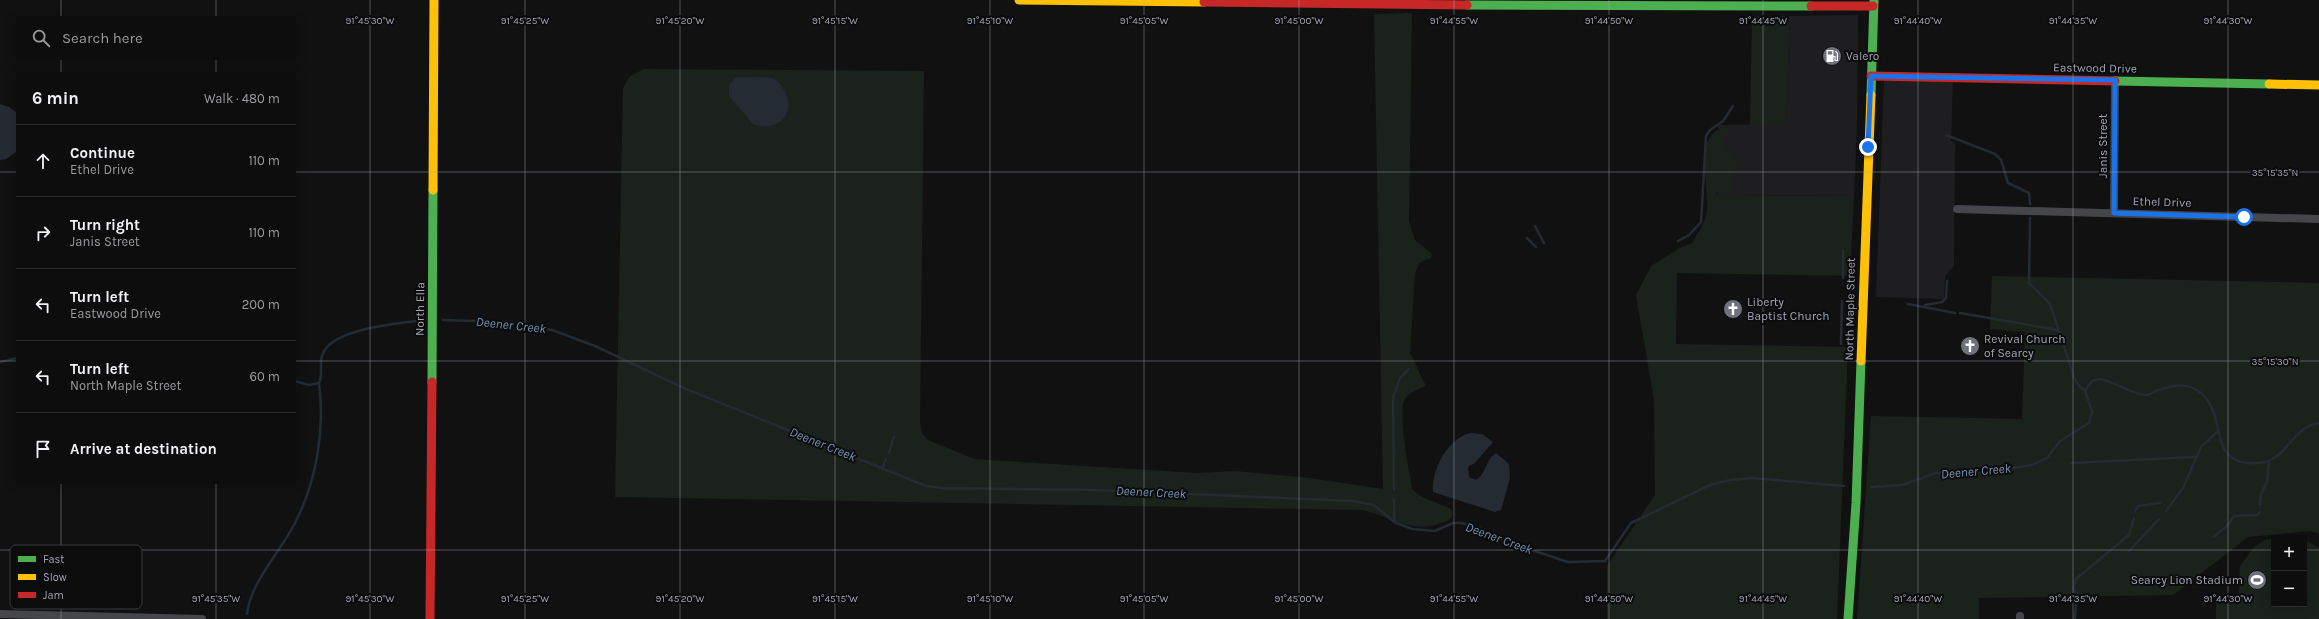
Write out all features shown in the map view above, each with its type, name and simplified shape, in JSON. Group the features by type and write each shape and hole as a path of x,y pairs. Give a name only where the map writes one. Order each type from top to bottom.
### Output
{"street":[{"name":"North Ella","path":"430,619 434,0"},
{"path":"1019,0 1874,3"},
{"name":"North Maple Street","path":"1848,619 1856,503 1874,3"},
{"name":"Eastwood Drive","path":"1871,76 2319,85"},
{"name":"Janis Street","path":"2114,213 2115,80"},
{"name":"Ethel Drive","path":"1956,209 2319,219"},
{"path":"0,614 202,619"}],"shaded area":[{"path":"1412,13 1409,221 1415,240 1432,254 1431,258 1419,263 1415,274 1410,353 1426,386 1410,393 1406,398 1402,408 1402,418 1413,490 1420,496 1451,509 1453,514 1447,521 1431,526 1411,526 1363,510 615,497 623,88 630,76 644,69 924,71 920,423 922,433 928,440 974,459 1197,473 1235,471 1310,478 1383,489 1374,14"},
{"path":"1858,15 1857,125 1854,196 1717,195 1718,125 1786,124 1790,16"},
{"path":"1752,16 1790,16 1786,125 1750,125"},
{"path":"737,77 767,77 775,79 779,82 788,99 788,107 786,114 777,124 762,126 753,124 729,96 729,85"},
{"path":"1884,80 1953,81 1951,141 1955,142 1954,266 1945,276 1944,299 1876,297"},
{"path":"0,104 9,107 16,112 16,152 6,159 0,160"},
{"path":"1728,127 1730,128 1723,137 1723,141 1737,164 1737,169 1731,177 1732,190 1729,192 1718,191 1716,193 1717,197 1717,195 1854,196 1850,276 1677,273 1676,344 1848,347 1837,619 1607,619 1607,566 1655,495 1654,400 1636,295 1651,266 1678,249 1692,243 1702,226 1706,216 1707,205 1705,150 1709,139 1716,131"},
{"path":"1992,276 2319,283 2319,534 2310,531 2248,537 2173,595 1979,598 1979,619 1857,619 1871,416 2022,419 2025,332 1990,329"},
{"path":"1472,433 1482,434 1493,442 1474,464 1470,465 1468,468 1469,477 1476,480 1480,477 1492,456 1496,453 1509,464 1510,478 1501,510 1495,512 1433,492 1435,474 1443,455 1456,440 1464,435"},
{"name":"Searcy Lion Stadium","path":"2271,538 2271,607 2307,607 2307,541 2319,548 2319,619 2216,619 2216,594 2239,595 2240,566 2254,547"}],"waterway":[{"path":"1678,241 1689,235 1701,222 1706,136 1710,130 1723,121 1733,106"},
{"path":"1946,135 1995,154 2001,160 2008,183 2029,193 2030,204"},
{"path":"2030,218 2029,283 2050,304 2074,377 2079,386 2085,391"},
{"path":"1535,226 1544,243"},
{"path":"1527,238 1536,247"},
{"path":"1843,250 1843,278"},
{"path":"1925,305 1942,302 1946,298 1947,281"},
{"path":"1841,344 1842,301"},
{"path":"1908,304 1955,313"},
{"path":"1960,313 2058,330"},
{"name":"Deener Creek","path":"296,381 309,385 319,383 323,353 330,345 340,338 369,328 425,320"},
{"name":"Deener Creek","path":"443,320 508,322 552,330 595,346 686,389 926,486 943,488 1095,490 1352,501 1374,505 1394,522 1412,529 1435,531 1453,523 1462,523 1481,529 1499,539 1568,562 1605,561 1631,523 1710,485 1730,480 1753,478 1844,486"},
{"name":"Deener Creek","path":"0,362 16,358"},
{"path":"1394,490 1393,397 1400,378 1409,369"},
{"name":"Deener Creek","path":"1871,487 1902,485 1936,473 1987,472 2032,465 2047,458 2060,441 2089,423 2092,411 2085,391 2092,381 2099,379 2145,395 2175,386 2188,386 2199,391 2211,406 2225,450 2231,457 2242,462 2258,463 2268,461 2276,457 2302,431 2319,423"},
{"path":"247,614 249,602 254,591 267,567 295,523 303,507 309,489 318,454 320,436 321,400 319,383"},
{"path":"2166,511 2183,488 2201,447 2218,431"},
{"path":"889,452 894,437"},
{"path":"2071,463 2195,457"},
{"path":"882,469 886,459"},
{"path":"2260,505 2261,494 2267,482 2269,461"},
{"path":"1394,499 1394,522"},
{"path":"2135,511 2138,506 2160,503"},
{"path":"2214,536 2227,526 2234,516 2257,515 2260,512"},
{"path":"2075,619 2076,603 2079,596 2073,589 2076,579 2129,535 2134,518"},
{"path":"2129,551 2159,519"}],"traffic: fast":[{"path":"1871,95 1874,0"},
{"path":"1467,5 1811,6"},
{"path":"2115,81 2269,84"},
{"path":"432,382 433,190"},
{"path":"1848,619 1856,503 1861,361"}],"traffic: slow":[{"path":"433,190 434,0"},
{"path":"1019,0 1204,2"},
{"path":"2269,84 2319,85"},
{"path":"1861,361 1871,95"}],"traffic: jam":[{"path":"1204,2 1467,5"},
{"path":"1811,6 1873,6"},
{"path":"1871,76 2115,81"},
{"path":"430,619 432,382"}],"place":[{"name":"Valero","path":"1832,56"},
{"name":"Liberty Baptist Church","path":"1733,309"},
{"name":"Revival Church of Searcy","path":"1970,346"},
{"name":"Searcy Lion Stadium","path":"2257,580"}],"route":[{"path":"1868,147 1871,76 2115,80 2114,213 2244,217"}]}
